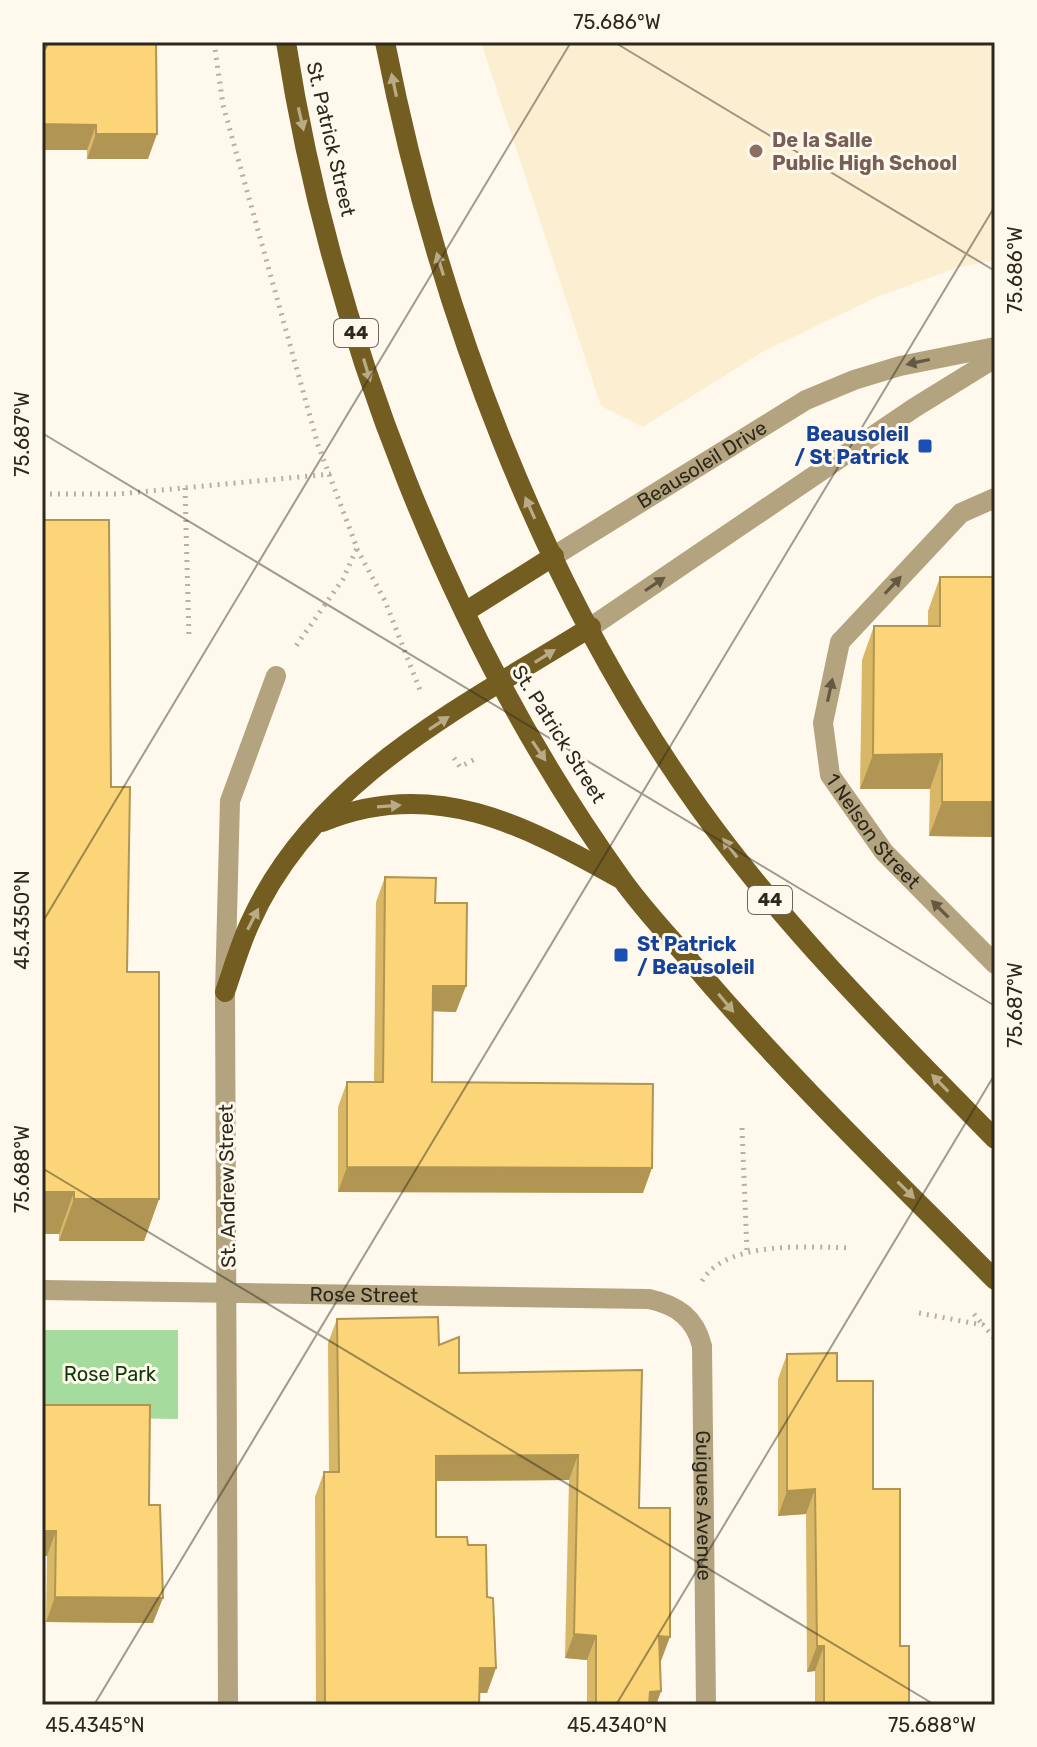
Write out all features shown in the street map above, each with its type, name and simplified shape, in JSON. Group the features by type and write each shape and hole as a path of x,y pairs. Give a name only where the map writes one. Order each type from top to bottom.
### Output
{"main road":[{"name":"St. Patrick Street","path":"286,42 325,223 373,389 465,612 499,684 622,879 747,1028 995,1280"},
{"name":"44","path":"385,42 429,230 460,327 528,506 647,731 758,885 827,965 995,1139"},
{"path":"465,612 554,556"},
{"path":"225,992 251,921 315,825 352,784 385,758 591,627"},
{"path":"315,825 354,809 397,805 458,807 536,831 622,879"}],"street":[{"name":"Beausoleil Drive","path":"554,556 806,400 900,366 995,347"},
{"path":"591,627 914,408 995,358"},
{"name":"1 Nelson Street","path":"995,498 961,513 840,642 823,723 830,775 884,852 995,964"},
{"name":"St. Andrew Street","path":"228,1705 225,992 230,801 276,676"},
{"name":"Rose Street","path":"42,1290 649,1299 667,1303 684,1313"},
{"name":"Guigues Avenue","path":"684,1313 698,1328 702,1346 706,1705"}],"path":[{"path":"214,42 223,105 318,445 357,548 385,601 422,695"},
{"path":"42,494 118,494 331,474"},
{"path":"185,488 189,638"},
{"path":"276,676 343,579 357,548"},
{"path":"446,747 460,767 477,758"},
{"path":"742,1128 747,1251"},
{"path":"684,1313 708,1270 747,1251 851,1248"},
{"path":"919,1313 983,1325 995,1339"}],"shaded area":[{"name":"De la Salle Public High School","path":"481,42 995,42 995,260 956,268 877,297 762,352 643,427 601,406"}],"green space":[{"name":"Rose Park","path":"42,1330 178,1330 178,1419 42,1417"}],"building":[{"path":"42,42 156,42 157,134 96,134 96,125 42,124"},
{"path":"42,520 109,520 111,787 130,787 127,972 159,972 159,1199 74,1199 74,1192 42,1192"},
{"path":"940,577 995,577 995,802 942,802 942,754 873,755 874,626 940,626"},
{"path":"385,877 436,878 435,903 467,903 466,986 433,986 432,1082 653,1084 652,1168 347,1167 347,1082 383,1082"},
{"path":"438,1317 439,1345 459,1337 459,1373 642,1370 639,1508 670,1508 670,1637 659,1636 661,1691 650,1692 649,1705 596,1705 596,1636 574,1634 578,1455 436,1456 436,1537 467,1537 468,1545 486,1545 487,1597 493,1598 496,1668 480,1668 479,1705 325,1705 324,1472 339,1472 337,1319"},
{"path":"837,1353 837,1381 873,1381 873,1489 900,1489 900,1646 909,1646 909,1705 824,1705 824,1646 817,1646 815,1489 787,1491 787,1354"},
{"path":"42,1405 150,1405 149,1505 160,1505 163,1598 55,1597 56,1531 42,1531"}],"place":[{"name":"De la Salle Public High School","path":"756,151"},
{"name":"Beausoleil / St Patrick","path":"925,446"},
{"name":"St Patrick / Beausoleil","path":"621,955"}]}
